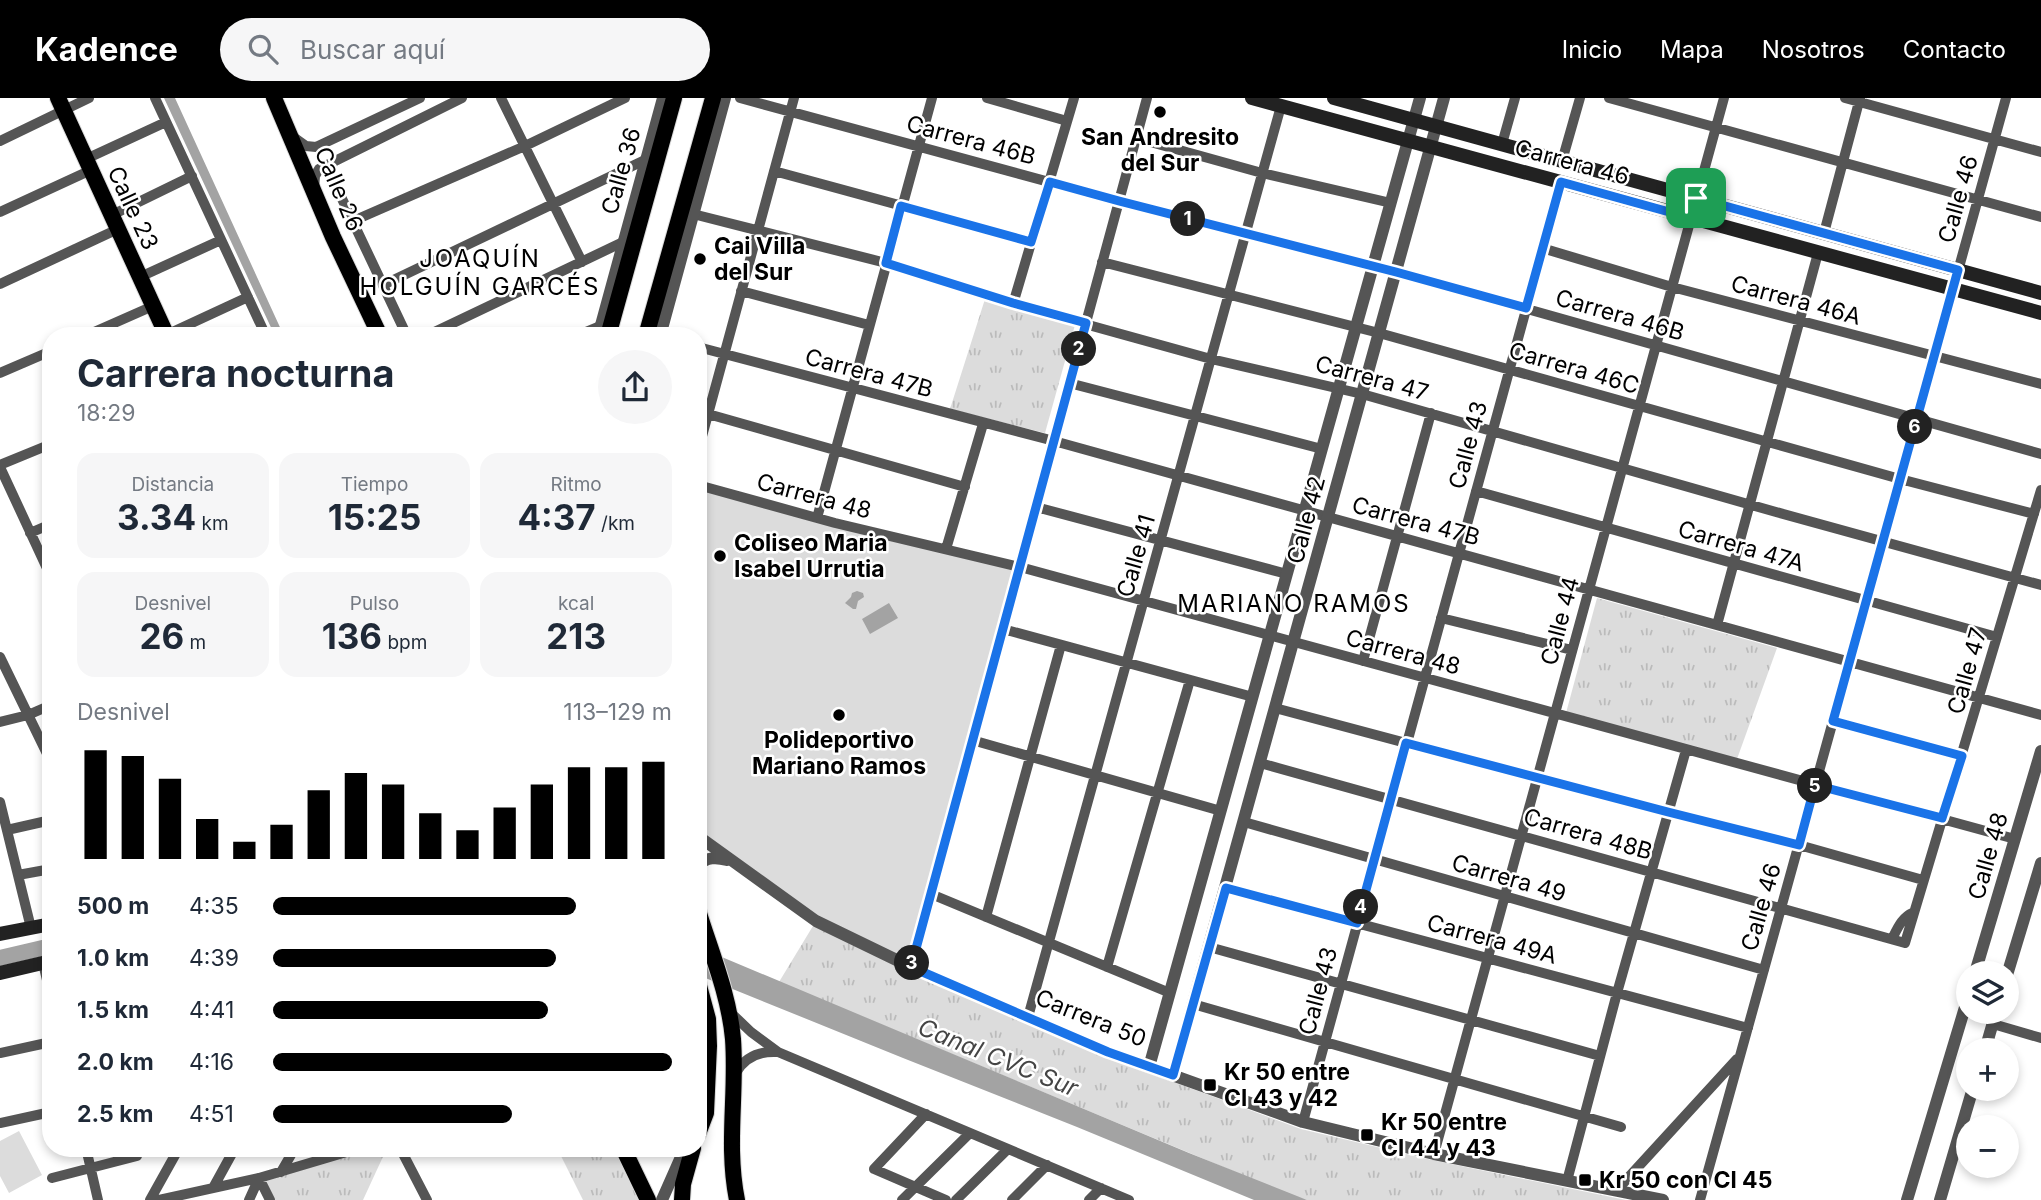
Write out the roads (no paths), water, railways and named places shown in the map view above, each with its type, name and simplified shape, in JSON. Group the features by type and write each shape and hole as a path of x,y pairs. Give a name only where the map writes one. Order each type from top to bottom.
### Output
{"main road":[{"name":"Calle 26","path":"274,98 333,237 376,327"},
{"path":"604,327 663,119 674,98"},
{"path":"649,327 713,98"},
{"name":"Carrera 46","path":"1252,98 2041,313"},
{"name":"Carrera 46","path":"1334,98 1350,100 2041,293"},
{"name":"Calle 23","path":"61,104 163,327"},
{"path":"0,934 42,926"},
{"path":"707,937 726,1002 733,1041 730,1146 737,1200"},
{"path":"0,973 42,963"},
{"path":"707,1021 707,1042"},
{"path":"627,1157 646,1198"},
{"path":"682,1200 683,1184 690,1157"}],"street":[{"path":"0,141 61,104 89,98"},
{"path":"155,98 262,327"},
{"path":"292,136 306,146 316,147 420,98"},
{"path":"315,192 314,176 319,169 463,98"},
{"path":"501,98 582,262"},
{"path":"353,221 525,146 625,98"},
{"name":"Calle 36","path":"603,327 646,159 663,119 663,98"},
{"path":"662,327 725,98"},
{"name":"Carrera 46B","path":"740,98 1119,201 1396,272 2041,454"},
{"path":"707,418 794,98"},
{"path":"817,518 932,98"},
{"path":"987,98 1067,121"},
{"path":"1013,303 1074,98"},
{"path":"911,967 1147,98"},
{"name":"Calle 42","path":"1149,1067 1420,98"},
{"name":"Calle 42","path":"1173,1075 1444,98"},
{"path":"1502,144 1515,98"},
{"path":"1562,161 1580,98"},
{"path":"1609,98 2041,217"},
{"name":"Calle 44","path":"1434,1154 1724,98"},
{"path":"1846,98 2041,152"},
{"name":"Calle 46","path":"1700,1200 2006,98"},
{"path":"1824,233 1859,100"},
{"name":"Calle 41","path":"1028,1017 1281,106"},
{"path":"0,212 166,122"},
{"path":"1136,138 1262,173 1391,203"},
{"path":"383,285 646,159"},
{"name":"Calle 26","path":"326,165 403,327"},
{"path":"774,171 1031,242"},
{"path":"0,284 192,177"},
{"name":"Calle 43","path":"1303,1122 1561,182"},
{"name":"Carrera 47","path":"693,214 886,263 1013,303 1211,359 1362,394 1883,542 2041,584"},
{"path":"140,277 221,240"},
{"path":"445,327 623,242"},
{"name":"Carrera 46A","path":"1542,248 1672,287 2041,384"},
{"path":"1717,625 1818,253"},
{"name":"Carrera 46C","path":"1102,262 1379,333 1900,480 2034,514"},
{"path":"741,291 869,325"},
{"path":"184,327 248,297"},
{"path":"105,327 153,306"},
{"name":"Carrera 47B","path":"707,350 1054,441 2041,715"},
{"path":"0,373 42,355"},
{"path":"1069,383 1322,449"},
{"path":"1363,661 1431,413"},
{"path":"708,414 965,487"},
{"path":"946,550 983,424"},
{"path":"42,448 0,466 42,558"},
{"name":"Carrera 48","path":"707,487 817,518 1020,567 2015,839"},
{"name":"Carrera 47A","path":"1476,491 1997,637"},
{"name":"Calle 47","path":"1906,943 2041,491"},
{"path":"1036,507 1287,574"},
{"path":"30,533 42,528"},
{"path":"1441,618 1572,650"},
{"path":"1003,629 1253,698"},
{"path":"986,917 1061,645"},
{"path":"0,657 3,673 42,744"},
{"path":"1107,967 1190,680"},
{"path":"1275,708 1923,880"},
{"path":"0,722 42,709"},
{"path":"1833,721 1962,756"},
{"path":"972,740 1221,811"},
{"path":"1567,1181 1686,750"},
{"name":"Calle 48","path":"1979,961 2041,751"},
{"name":"Carrera 48B","path":"1260,764 1906,943"},
{"path":"0,802 31,928"},
{"path":"7,830 42,822"},
{"name":"Carrera 49","path":"1244,822 1763,970"},
{"name":"Carrera 50","path":"707,843 816,921 911,967 1108,1052 1303,1122 1434,1154 1662,1200"},
{"path":"707,860 717,858 733,862"},
{"path":"2011,961 2041,863"},
{"path":"18,875 42,871"},
{"name":"Carrera 49A","path":"1226,888 1748,1028"},
{"path":"931,894 1170,993"},
{"path":"1892,939 1900,922 1914,912"},
{"path":"1209,947 1600,1056"},
{"path":"726,1002 751,1032 778,1052 1129,1200"},
{"path":"1193,1004 1621,1127"},
{"path":"1908,1200 1960,1024"},
{"path":"2009,1024 2041,1038"},
{"path":"0,1053 42,1044"},
{"path":"733,1079 737,1070 751,1057 760,1053 778,1052"},
{"path":"1616,1191 1740,1056"},
{"path":"1938,1199 1969,1101"},
{"path":"0,1124 42,1114"},
{"path":"926,1114 874,1169 946,1200"},
{"path":"902,1200 970,1133"},
{"path":"956,1200 1008,1149"},
{"path":"88,1157 98,1200"},
{"path":"52,1178 133,1157"},
{"path":"150,1200 174,1157"},
{"path":"213,1188 230,1157"},
{"path":"281,1172 290,1157"},
{"path":"159,1200 197,1196 213,1188 259,1178 327,1157"},
{"path":"405,1157 427,1200"},
{"path":"662,1200 681,1157"},
{"path":"1012,1200 1047,1165"},
{"path":"249,1200 259,1178"},
{"path":"259,1178 270,1200"},
{"path":"1912,1186 1915,1200"},
{"path":"1089,1200 1101,1188"}],"waterway":[{"path":"0,958 42,948"}],"place":[{"name":"San Andresito del Sur","path":"1160,112"},
{"name":"Cai Villa del Sur","path":"700,259"},
{"name":"Coliseo Maria Isabel Urrutia","path":"720,556"},
{"name":"Polideportivo Mariano Ramos","path":"839,715"},
{"name":"Kr 50 entre Cl 43 y 42","path":"1210,1085"},
{"name":"Kr 50 entre Cl 44 y 43","path":"1367,1135"},
{"name":"Kr 50 con Cl 45","path":"1585,1180"}],"district":[{"name":"JOAQUÍN HOLGUÍN GARCÉS","path":"480,273"},
{"name":"MARIANO RAMOS","path":"1294,604"}],"water label":[{"name":"Canal CVC Sur","path":"998,1058"}]}
